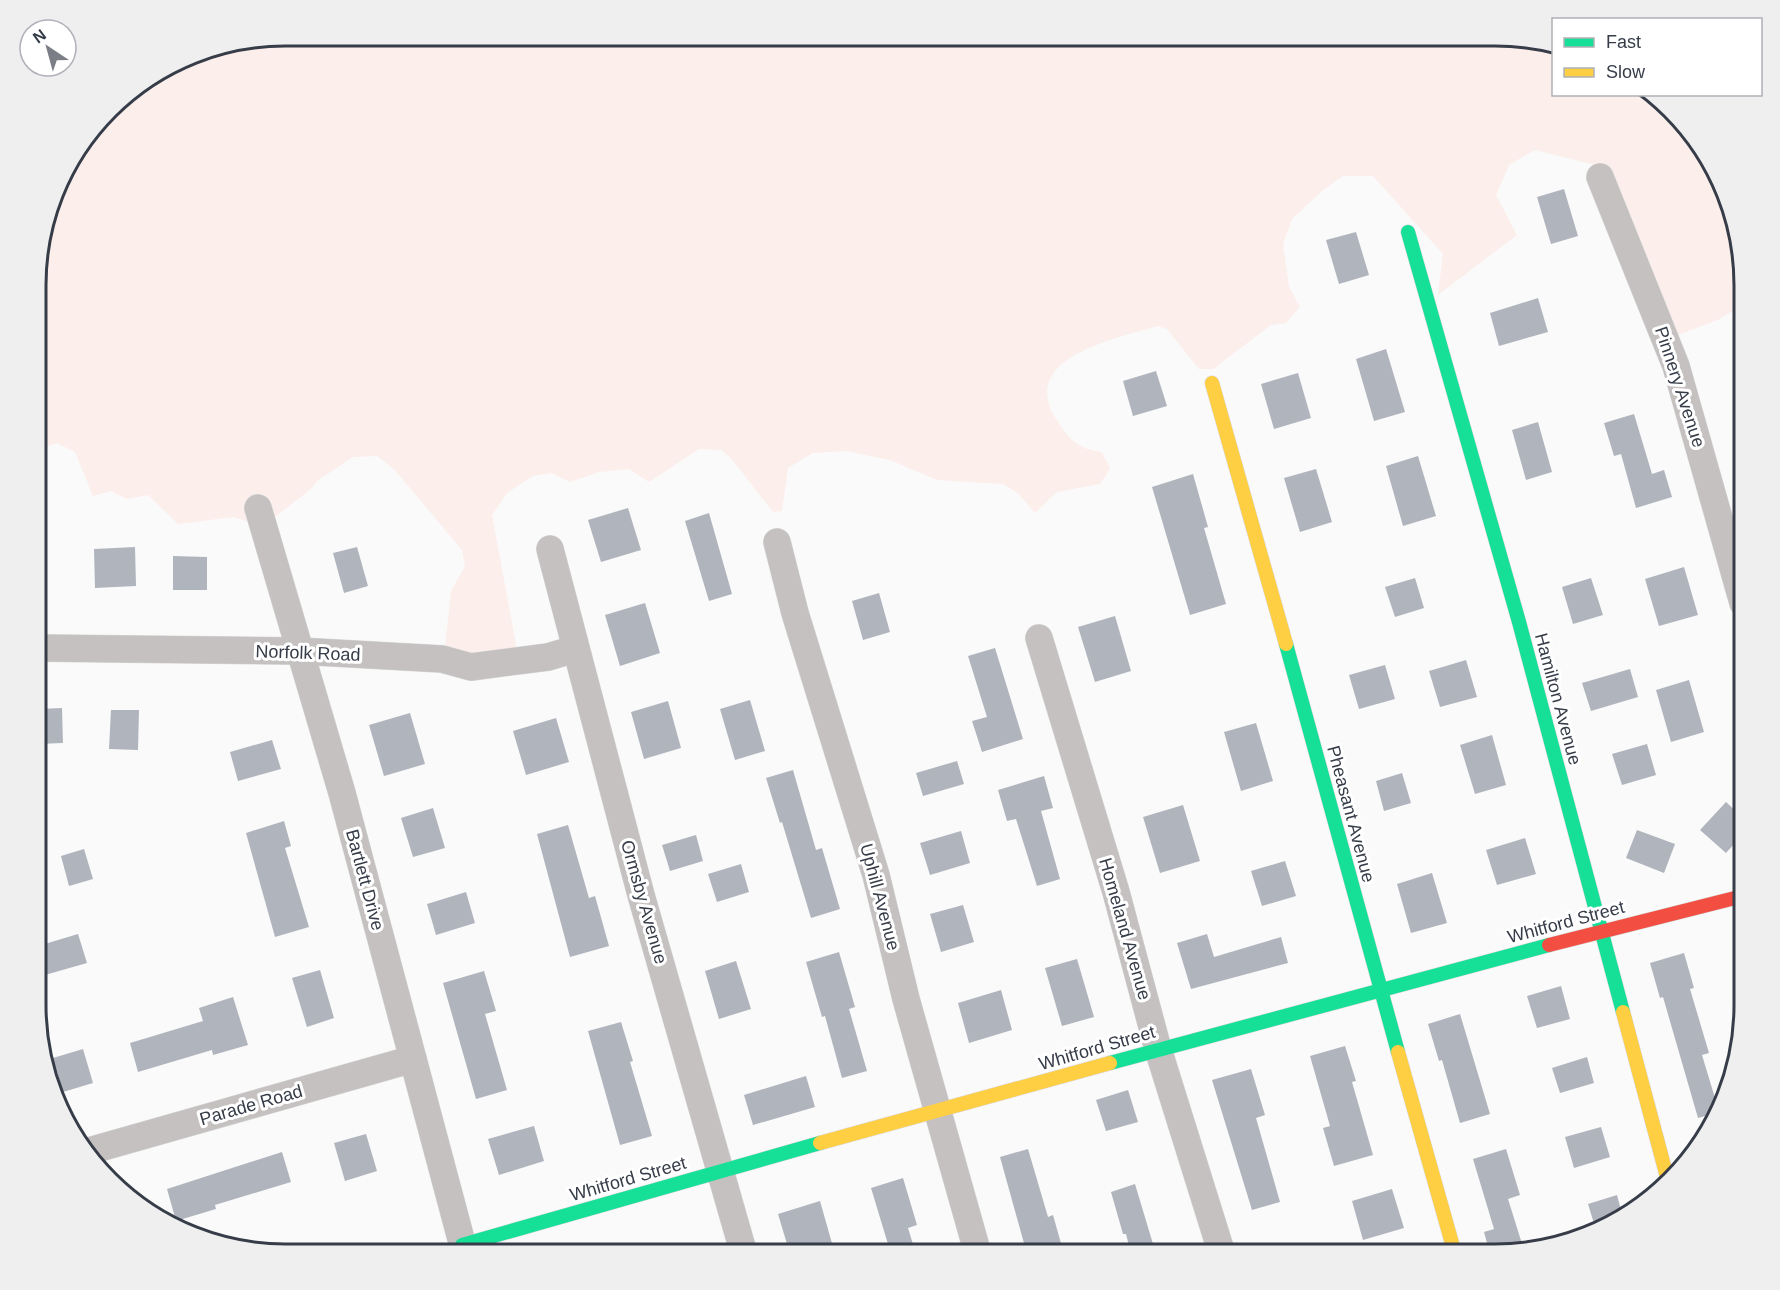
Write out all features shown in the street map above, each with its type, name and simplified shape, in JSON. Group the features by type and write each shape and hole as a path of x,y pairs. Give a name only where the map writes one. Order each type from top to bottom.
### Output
{"street":[{"name":"Pinnery Avenue","path":"1600,177 1677,366 1734,571"},
{"name":"Hamilton Avenue","path":"1408,232 1519,622 1568,804 1599,931 1665,1171"},
{"name":"Pheasant Avenue","path":"1212,383 1452,1244"},
{"name":"Bartlett Drive","path":"258,508 342,793 462,1244"},
{"name":"Uphill Avenue","path":"777,542 795,613 876,875 906,999 975,1244"},
{"name":"Ormsby Avenue","path":"550,549 638,884 741,1244"},
{"name":"Homeland Avenue","path":"1039,638 1116,892 1158,1049 1219,1244"},
{"name":"Norfolk Road","path":"46,648 299,651 442,659 471,667 548,657 575,649"},
{"name":"Whitford Street","path":"483,1244 720,1171 1158,1049 1599,931 1734,898"},
{"name":"Parade Road","path":"95,1149 413,1059"}],"shaded area":[{"path":"1494,46 1541,51 1552,54 1552,96 1640,96 1674,128 1693,153 1715,194 1729,239 1733,270 1734,310 1720,319 1670,338 1603,167 1535,150 1509,165 1496,195 1517,235 1438,295 1443,254 1373,176 1343,176 1322,191 1292,219 1283,244 1289,287 1300,307 1286,323 1271,325 1213,369 1199,369 1167,329 1158,326 1098,344 1061,365 1050,380 1048,398 1056,419 1074,442 1093,451 1102,452 1110,469 1100,484 1057,492 1035,513 1018,493 1003,484 937,480 890,460 846,451 813,453 788,468 782,511 773,512 730,457 721,450 699,449 649,482 629,469 599,472 570,482 551,473 533,476 507,493 492,515 517,650 444,656 451,591 465,566 462,550 394,469 377,456 353,457 317,481 311,489 275,517 272,530 234,517 178,524 148,495 127,499 111,491 93,496 75,452 57,443 46,446 46,286 51,239 59,209 71,180 87,153 106,128 128,106 153,87 180,71 209,59 239,51 270,47"}],"building":[{"path":"1564,189 1578,236 1551,244 1537,197"},
{"path":"1356,232 1369,275 1339,284 1326,240"},
{"path":"1538,298 1548,332 1499,346 1490,313"},
{"path":"1386,349 1405,412 1374,421 1356,359"},
{"path":"1156,371 1167,406 1133,416 1123,381"},
{"path":"1298,373 1311,418 1274,429 1261,384"},
{"path":"1634,414 1652,474 1664,470 1672,497 1636,508 1621,454 1614,456 1604,423"},
{"path":"1538,422 1552,472 1526,480 1512,430"},
{"path":"1418,456 1436,516 1403,526 1386,466"},
{"path":"1316,469 1332,522 1300,532 1284,478"},
{"path":"1193,474 1208,527 1204,528 1226,604 1190,615 1152,487"},
{"path":"628,508 641,550 601,562 588,520"},
{"path":"709,513 732,594 709,601 685,521"},
{"path":"135,547 136,586 95,588 94,549"},
{"path":"357,547 368,586 344,593 333,553"},
{"path":"173,556 207,557 207,590 173,590"},
{"path":"1684,567 1698,615 1659,626 1645,579"},
{"path":"1415,578 1424,608 1395,617 1385,587"},
{"path":"1591,578 1603,615 1573,624 1562,587"},
{"path":"879,593 890,632 863,640 852,601"},
{"path":"645,603 660,653 620,666 605,615"},
{"path":"1115,616 1131,671 1095,682 1078,627"},
{"path":"995,648 1023,739 982,752 972,721 987,717 968,656"},
{"path":"1466,660 1477,697 1440,707 1429,671"},
{"path":"1385,665 1395,699 1359,709 1349,675"},
{"path":"1630,669 1638,697 1591,711 1582,683"},
{"path":"1689,680 1704,732 1671,742 1656,690"},
{"path":"750,700 765,751 735,760 720,709"},
{"path":"668,701 681,748 644,759 631,712"},
{"path":"62,708 63,743 46,744 46,709"},
{"path":"111,710 139,710 138,750 109,749"},
{"path":"410,713 425,764 384,776 369,725"},
{"path":"556,718 569,762 526,775 513,731"},
{"path":"1256,723 1273,781 1241,791 1224,732"},
{"path":"1492,735 1506,785 1475,794 1460,745"},
{"path":"272,740 281,769 238,781 230,752"},
{"path":"1647,744 1656,775 1622,785 1612,754"},
{"path":"957,761 964,784 923,796 916,773"},
{"path":"793,770 816,850 822,848 840,909 811,918 766,778"},
{"path":"1402,773 1411,803 1384,811 1376,781"},
{"path":"1044,776 1053,808 1041,811 1060,879 1037,886 1016,819 1007,821 998,790"},
{"path":"1726,802 1734,810 1734,844 1726,853 1700,830"},
{"path":"1183,805 1200,861 1160,873 1143,817"},
{"path":"433,808 445,848 413,857 401,818"},
{"path":"284,821 291,846 285,848 309,927 275,937 246,833"},
{"path":"568,825 589,898 595,896 609,946 570,957 537,834"},
{"path":"1637,830 1675,844 1664,873 1626,858"},
{"path":"961,831 970,863 930,875 920,843"},
{"path":"696,835 703,861 670,871 662,845"},
{"path":"1525,838 1536,874 1497,885 1486,850"},
{"path":"84,849 93,879 69,886 61,856"},
{"path":"1285,861 1296,896 1262,906 1251,871"},
{"path":"741,864 749,892 717,902 708,874"},
{"path":"1432,873 1447,923 1411,933 1397,884"},
{"path":"466,892 475,923 436,935 427,904"},
{"path":"963,905 974,942 941,952 930,914"},
{"path":"78,934 87,963 46,975 46,944"},
{"path":"1207,934 1214,957 1281,937 1288,963 1191,989 1177,943"},
{"path":"839,952 855,1007 849,1009 867,1071 842,1078 825,1016 822,1017 806,962"},
{"path":"1684,953 1694,988 1690,989 1709,1053 1702,1055 1715,1097 1706,1116 1698,1118 1663,997 1660,998 1650,963"},
{"path":"1077,959 1094,1017 1062,1026 1045,968"},
{"path":"736,961 751,1009 719,1019 705,971"},
{"path":"320,970 334,1018 307,1027 292,978"},
{"path":"484,971 496,1011 485,1014 507,1090 476,1099 443,983"},
{"path":"1561,986 1570,1019 1537,1028 1527,996"},
{"path":"1001,990 1012,1030 969,1043 958,1003"},
{"path":"233,997 248,1045 213,1055 212,1050 138,1072 130,1043 203,1021 199,1008"},
{"path":"1460,1014 1490,1114 1460,1123 1442,1060 1439,1061 1428,1024"},
{"path":"621,1022 633,1061 630,1062 652,1136 620,1145 588,1031"},
{"path":"1345,1046 1356,1081 1352,1082 1373,1155 1334,1166 1323,1128 1330,1126 1310,1056"},
{"path":"83,1049 93,1083 63,1092 53,1058"},
{"path":"1587,1057 1594,1083 1560,1093 1552,1068"},
{"path":"1251,1069 1265,1115 1256,1118 1280,1202 1252,1210 1212,1080"},
{"path":"806,1076 815,1107 753,1125 744,1095"},
{"path":"1128,1090 1138,1122 1106,1131 1096,1100"},
{"path":"534,1126 544,1161 499,1175 488,1139"},
{"path":"1601,1127 1610,1157 1574,1168 1565,1137"},
{"path":"366,1134 377,1171 345,1181 334,1143"},
{"path":"1028,1149 1048,1217 1053,1215 1061,1244 1024,1244 1000,1157"},
{"path":"1506,1149 1520,1195 1508,1199 1521,1241 1487,1244 1484,1232 1494,1229 1473,1159"},
{"path":"282,1152 291,1182 215,1205 216,1209 181,1219 175,1216 167,1189"},
{"path":"903,1178 917,1225 908,1228 913,1244 888,1244 871,1188"},
{"path":"1135,1184 1153,1244 1128,1244 1126,1234 1123,1234 1111,1192"},
{"path":"1392,1189 1404,1228 1363,1240 1352,1201"},
{"path":"1617,1195 1620,1207 1593,1222 1588,1204"},
{"path":"820,1201 832,1244 787,1244 778,1214"}],"traffic: fast":[{"path":"1408,232 1519,622 1623,1012"},
{"path":"1286,644 1398,1052"},
{"path":"1110,1063 1549,945"},
{"path":"466,1244 820,1143"}],"traffic: slow":[{"path":"1212,383 1286,644"},
{"path":"1623,1012 1665,1171"},
{"path":"1398,1052 1452,1244"},
{"path":"820,1143 1110,1063"}],"traffic: jam":[{"path":"1549,945 1734,898"}]}
